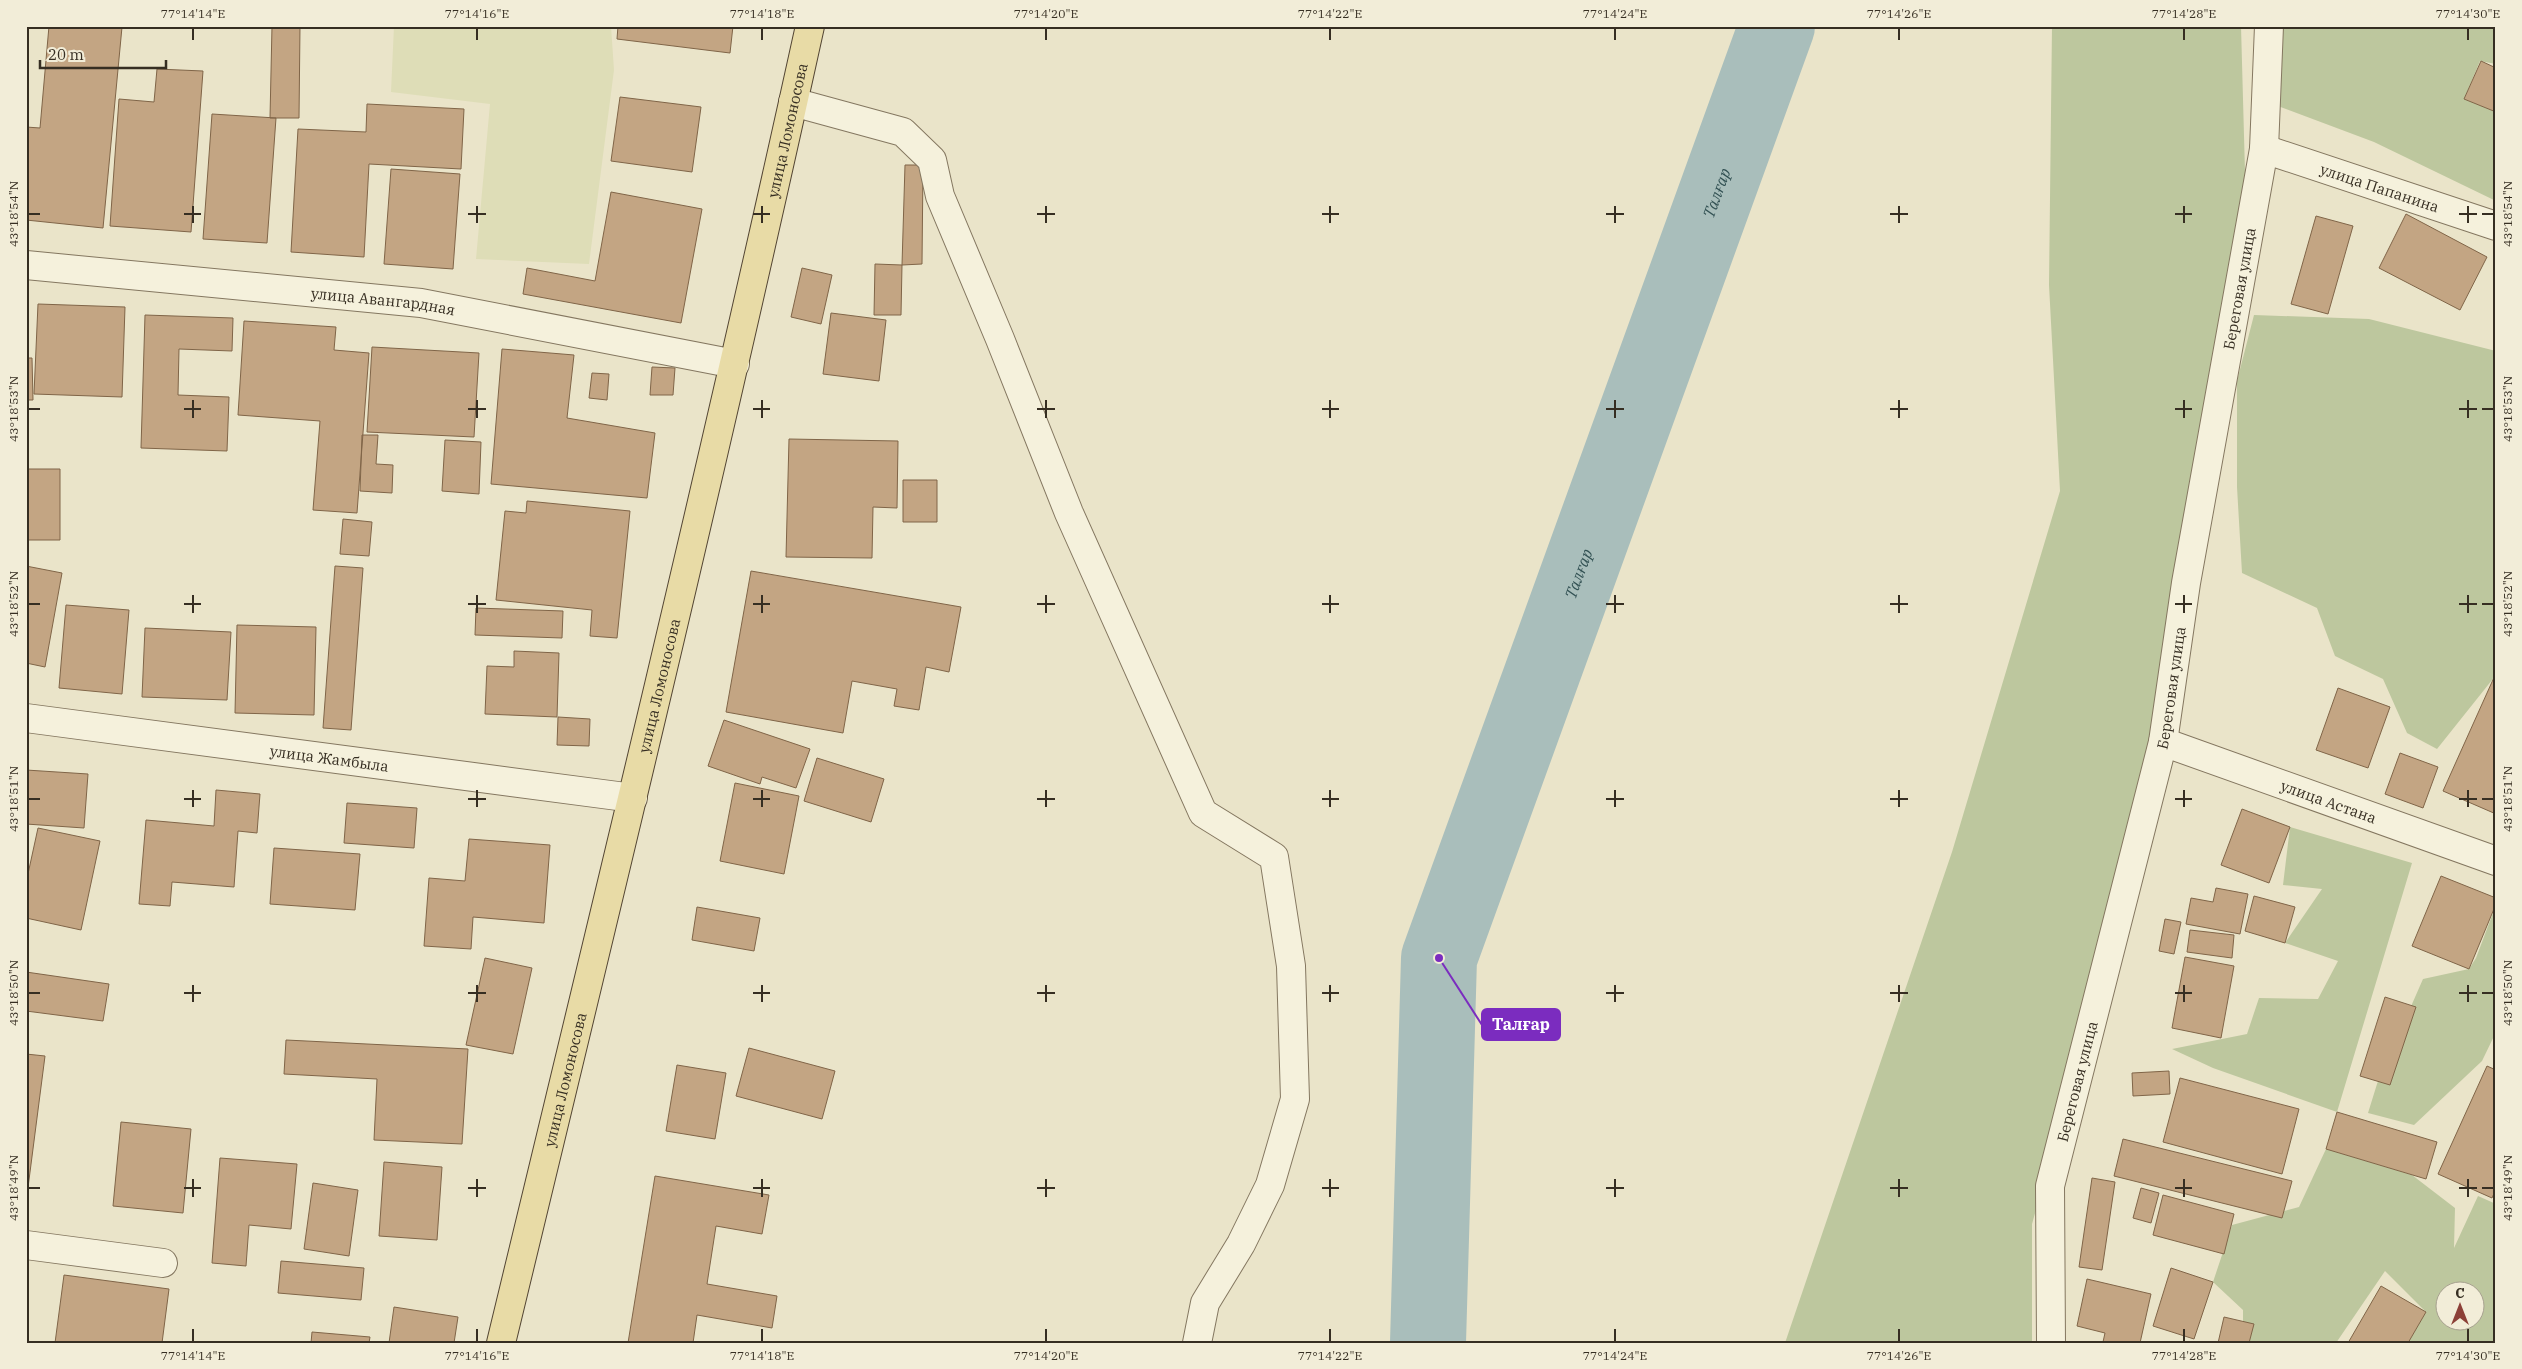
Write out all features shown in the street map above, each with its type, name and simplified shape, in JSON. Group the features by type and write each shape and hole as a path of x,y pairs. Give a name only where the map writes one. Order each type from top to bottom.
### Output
{"main road":[{"name":"улица Ломоносова","path":"501,1343 633,798 735,364 810,26"}],"street":[{"name":"Береговая улица","path":"2051,1343 2050,1186 2163,742 2186,582 2264,148 2269,26"},
{"path":"793,102 903,132 932,160 940,196 1000,339 1069,513 1203,812 1274,857 1291,966 1295,1099 1270,1185 1241,1244 1205,1303 1197,1343"},
{"name":"улица Папанина","path":"2264,148 2496,226"},
{"name":"улица Авангардная","path":"26,265 421,303 735,364"},
{"name":"улица Жамбыла","path":"26,718 633,798"},
{"name":"улица Астана","path":"2163,742 2496,861"},
{"path":"26,1245 163,1263"}],"green space":[{"path":"394,26 611,26 614,70 589,264 476,259 490,104 391,92"},
{"path":"2052,26 2241,26 2247,245 2114,932 2032,1224 2032,1343 1785,1343 1952,852 2060,491 2049,285"},
{"path":"2280,26 2496,26 2496,64 2480,61 2464,99 2496,112 2496,201 2374,142 2267,102"},
{"path":"2254,315 2369,319 2496,351 2496,675 2437,749 2407,733 2383,679 2335,656 2317,608 2242,573 2237,487 2237,381"},
{"path":"2290,827 2412,863 2337,1112 2213,1068 2172,1049 2247,1034 2259,998 2318,999 2338,961 2285,943 2322,889 2283,885"},
{"path":"2496,905 2496,1032 2482,1061 2414,1125 2368,1113 2377,1084 2423,979 2469,969 2476,958"},
{"path":"2326,1149 2412,1175 2455,1208 2454,1248 2478,1196 2496,1204 2496,1337 2493,1343 2408,1343 2426,1312 2385,1271 2336,1343 2243,1343 2243,1310 2213,1282 2232,1225 2299,1207"}],"building":[{"path":"49,26 122,27 103,228 26,220 26,127 40,128"},
{"path":"272,26 300,26 299,118 270,118"},
{"path":"618,26 733,26 730,53 617,39"},
{"path":"2481,61 2496,68 2496,112 2464,99"},
{"path":"157,69 203,71 191,232 110,226 119,99 154,102"},
{"path":"620,97 701,107 692,172 611,161"},
{"path":"367,104 464,109 461,169 369,164 364,257 291,252 298,129 366,132"},
{"path":"212,114 276,118 267,243 203,239"},
{"path":"905,165 923,165 922,264 902,265"},
{"path":"391,169 460,174 453,269 384,264"},
{"path":"611,192 702,209 681,323 523,294 527,268 595,281"},
{"path":"2406,214 2487,257 2460,310 2379,268"},
{"path":"2316,216 2353,226 2328,314 2291,304"},
{"path":"875,264 902,265 901,315 874,315"},
{"path":"802,268 832,275 821,324 791,317"},
{"path":"38,304 125,307 122,397 34,394"},
{"path":"831,313 886,320 879,381 823,374"},
{"path":"145,315 233,318 232,351 179,349 178,395 229,397 227,451 141,448"},
{"path":"244,321 336,327 334,350 369,353 357,513 313,510 320,421 238,415"},
{"path":"372,347 479,353 474,437 367,432"},
{"path":"502,349 574,355 567,418 655,433 647,498 491,484"},
{"path":"26,358 32,358 33,400 26,400"},
{"path":"652,367 675,368 673,395 650,395"},
{"path":"592,373 609,374 607,400 589,398"},
{"path":"362,435 378,435 376,464 393,465 392,493 360,491"},
{"path":"789,439 898,441 897,508 873,507 872,558 786,557"},
{"path":"445,440 481,442 479,494 442,491"},
{"path":"26,469 60,469 60,540 26,540"},
{"path":"903,480 937,480 937,522 903,522"},
{"path":"527,501 630,511 617,638 590,636 592,610 496,600 505,511 526,513"},
{"path":"343,519 372,522 369,556 340,554"},
{"path":"26,566 62,573 45,667 26,663"},
{"path":"335,566 363,568 351,730 323,728"},
{"path":"751,571 961,607 949,672 926,667 919,710 894,706 897,689 852,681 843,733 726,712"},
{"path":"66,605 129,610 122,694 59,688"},
{"path":"476,608 563,611 562,638 475,635"},
{"path":"237,625 316,627 314,715 235,713"},
{"path":"145,628 231,632 227,700 142,697"},
{"path":"514,651 559,653 557,717 485,714 487,666 514,667"},
{"path":"2496,673 2496,814 2443,791"},
{"path":"2338,688 2390,707 2368,768 2316,750"},
{"path":"558,717 590,719 589,746 557,745"},
{"path":"724,720 810,749 796,788 762,777 760,784 708,766"},
{"path":"2400,753 2438,767 2423,808 2385,794"},
{"path":"817,758 884,779 871,822 804,801"},
{"path":"26,770 88,774 84,828 26,824"},
{"path":"735,783 799,796 784,874 720,861"},
{"path":"216,790 260,794 257,833 238,831 234,887 172,882 170,906 139,904 146,820 214,826"},
{"path":"347,803 417,808 414,848 344,843"},
{"path":"2242,809 2290,827 2269,883 2221,865"},
{"path":"38,828 100,841 81,930 26,918 26,883"},
{"path":"469,839 550,845 544,923 473,917 471,949 424,946 429,878 465,881"},
{"path":"274,848 360,854 355,910 270,904"},
{"path":"2441,876 2496,898 2496,904 2469,969 2412,946"},
{"path":"2216,888 2248,894 2240,934 2186,924 2191,898 2213,902"},
{"path":"2254,896 2295,907 2285,943 2245,931"},
{"path":"697,907 760,918 754,951 692,940"},
{"path":"2165,919 2181,922 2174,954 2159,951"},
{"path":"2190,930 2234,935 2232,958 2187,952"},
{"path":"2185,957 2234,966 2221,1038 2172,1028"},
{"path":"485,958 532,968 513,1054 466,1045"},
{"path":"26,972 109,984 103,1021 26,1011"},
{"path":"2385,997 2416,1007 2390,1085 2360,1076"},
{"path":"286,1040 468,1049 462,1144 374,1140 377,1079 284,1074"},
{"path":"749,1048 835,1071 822,1119 736,1096"},
{"path":"26,1054 45,1056 26,1203"},
{"path":"677,1065 726,1073 715,1139 666,1131"},
{"path":"2487,1066 2496,1070 2496,1189 2492,1198 2438,1174"},
{"path":"2169,1071 2170,1094 2133,1096 2132,1073"},
{"path":"2180,1078 2299,1109 2282,1174 2163,1142"},
{"path":"2337,1112 2437,1142 2426,1179 2326,1149"},
{"path":"121,1122 191,1129 183,1213 113,1206"},
{"path":"2123,1139 2292,1181 2282,1218 2114,1176"},
{"path":"220,1158 297,1164 291,1229 249,1225 246,1266 212,1263"},
{"path":"384,1162 442,1167 437,1240 379,1236"},
{"path":"655,1176 769,1195 762,1234 716,1226 707,1284 777,1296 772,1328 697,1315 693,1343 628,1343"},
{"path":"2092,1178 2115,1182 2102,1270 2079,1267"},
{"path":"313,1183 358,1190 349,1256 304,1249"},
{"path":"2141,1188 2159,1193 2151,1223 2133,1218"},
{"path":"2163,1195 2234,1214 2224,1254 2153,1235"},
{"path":"281,1261 364,1268 361,1300 278,1293"},
{"path":"2171,1268 2213,1282 2194,1339 2153,1326"},
{"path":"64,1275 169,1289 162,1343 55,1343"},
{"path":"2087,1279 2151,1294 2140,1343 2103,1342 2105,1333 2077,1326"},
{"path":"2381,1286 2426,1312 2408,1343 2348,1343"},
{"path":"394,1307 458,1317 454,1343 389,1343"},
{"path":"2224,1317 2254,1324 2249,1343 2218,1343"},
{"path":"312,1332 370,1337 369,1343 311,1343"}],"waterway":[{"name":"Талғар","path":"1428,1343 1439,958 1777,26"}],"place":[{"name":"Талғар","path":"1439,958"}]}
